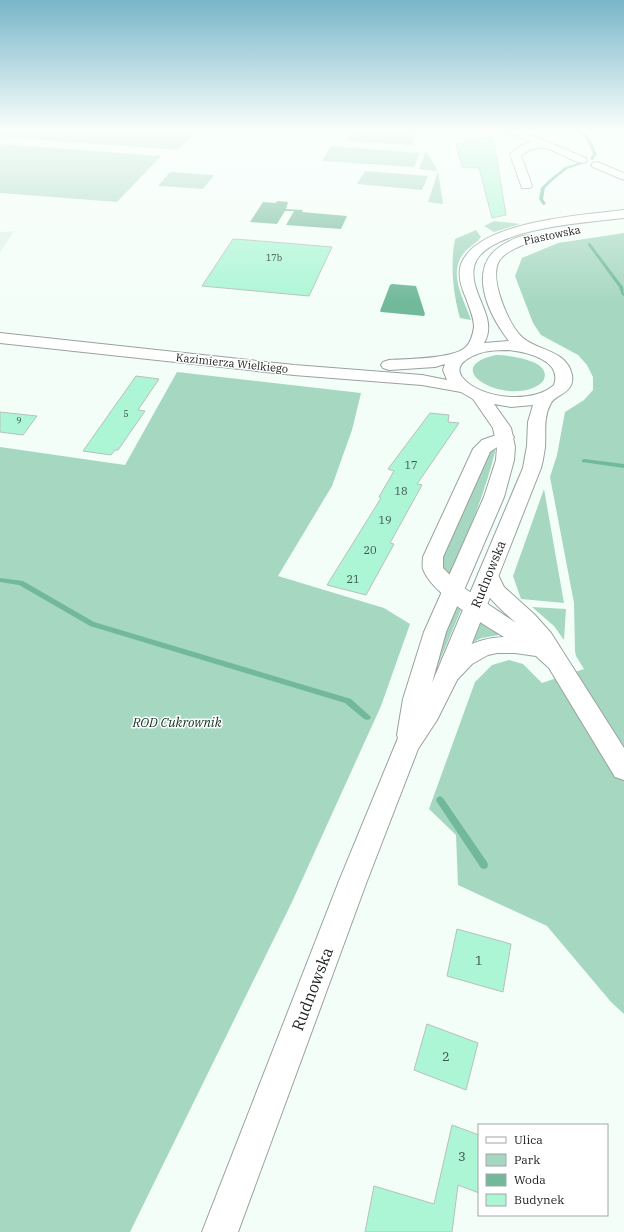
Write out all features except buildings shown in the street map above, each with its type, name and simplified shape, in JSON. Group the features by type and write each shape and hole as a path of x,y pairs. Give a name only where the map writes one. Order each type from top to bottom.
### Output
{"main road":[{"name":"Piastowska","path":"472,391 456,379 452,370 454,362 479,342 482,327 466,278 469,261 479,249 498,237 514,231 537,226 624,214"},
{"name":"Piastowska","path":"530,349 514,338 500,312 489,278 492,262 507,248 530,238 624,222"},
{"name":"Kazimierza Wielkiego","path":"0,327 358,364 423,364 441,361 467,352 500,345 530,349"},
{"name":"Kazimierza Wielkiego","path":"0,338 294,370 422,380 509,401 529,401 547,396"},
{"path":"530,349 553,360 562,369 564,374 564,380 559,389 547,396"},
{"name":"Rudnowska","path":"408,746 415,698 435,632 494,497 506,460 505,437 502,428 472,391"},
{"name":"Rudnowska","path":"220,1232 353,881 408,746 428,713 447,676 474,606 532,468 536,446 537,412 547,396"},
{"path":"505,437 488,444 482,449 433,557 433,568 436,574 453,591 492,619 542,649 557,662"},
{"path":"488,574 490,583 498,596 532,626 557,662 624,770"},
{"path":"447,676 464,658 477,650 506,644 524,646 536,650 557,662"}],"shaded area":[{"path":"14,231 0,253 0,232"}],"green space":[{"path":"0,188 130,188 117,202 0,193"},
{"path":"406,188 423,188 422,190"},
{"path":"432,188 441,188 443,204 428,202"},
{"path":"494,221 520,224 494,232 484,226"},
{"path":"476,230 481,237 463,254 457,270 457,279 461,295 471,320 460,318 454,289 453,249 455,239"},
{"path":"624,233 624,1014 611,1002 547,926 458,885 456,835 429,809 475,682 492,665 509,660 523,664 542,683 584,669 576,656 575,651 574,603 550,477 557,455 565,412 584,400 593,390 593,377 587,365 578,355 541,335 533,323 515,276 522,258 558,243"},
{"path":"496,355 528,360 536,364 542,368 545,374 543,381 533,388 519,391 491,387 480,381 474,374 473,367 480,360"},
{"name":"ROD Cukrownik","path":"177,372 361,393 352,430 332,486 278,576 384,608 410,624 381,706 292,902 130,1232 0,1232 0,447 125,465"},
{"path":"495,449 495,452 491,468 480,500 448,578 440,564 488,453"},
{"path":"544,489 564,603 521,599 513,576"},
{"path":"458,603 463,605 433,677 445,636"},
{"path":"532,607 566,609 564,640 554,626"},
{"path":"478,618 499,635 482,638 471,643"}],"water":[{"path":"278,201 288,202 286,209 347,216 341,229 286,225 294,211 285,211 277,224 250,222 263,202 275,203"},
{"path":"390,285 416,286 425,314 424,316 380,311"}],"waterway":[{"path":"543,188 541,199 544,204"},
{"path":"589,244 621,287 624,295"},
{"path":"584,461 624,466"},
{"path":"0,580 21,583 92,624 348,701 367,717"},
{"path":"440,800 484,865"}]}
